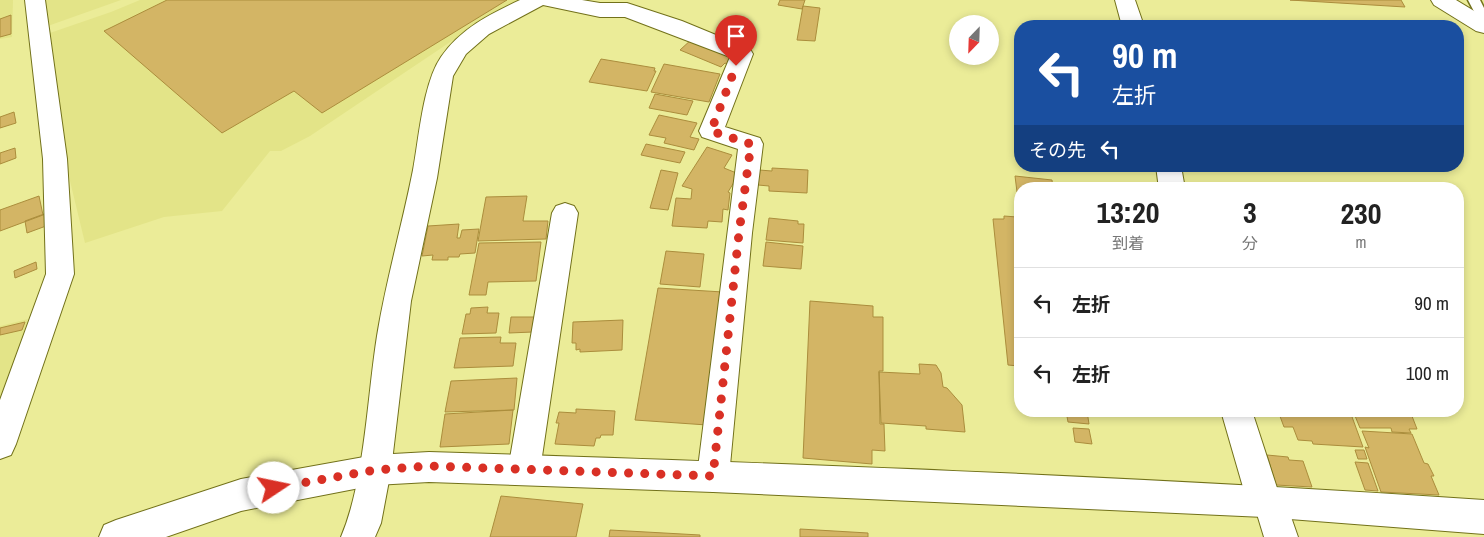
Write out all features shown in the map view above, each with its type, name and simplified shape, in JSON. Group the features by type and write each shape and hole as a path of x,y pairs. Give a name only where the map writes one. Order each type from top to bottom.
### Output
{"street":[{"path":"0,444 60,274 55,159 35,0"},
{"path":"358,537 364,523 375,470 397,301 424,178 442,76 448,61 460,46 480,30 536,0"},
{"path":"548,0 600,10 631,5 674,26 742,54 711,131 751,144 739,233 713,476"},
{"path":"1125,0 1132,20"},
{"path":"1441,0 1484,26"},
{"path":"524,470 565,213"},
{"path":"1238,417 1255,480 1267,502 1281,537"},
{"path":"116,537 241,495 375,470 429,466 713,476 1267,502 1484,518"}],"lane":[{"path":"1474,0 1484,20"}],"shaded area":[{"path":"0,0 13,0 12,37 0,39"},
{"path":"44,0 121,0 45,27"},
{"path":"140,0 522,0 489,16 310,136 281,151 270,151 222,211 164,217 85,243 70,181 47,34"},
{"path":"28,319 0,407 0,326"}],"building":[{"path":"167,0 507,0 322,113 294,91 222,133 104,31"},
{"path":"780,0 805,0 802,9 778,5"},
{"path":"1290,0 1401,0 1405,7"},
{"path":"803,6 820,8 815,41 797,40"},
{"path":"11,15 11,34 0,37 0,19"},
{"path":"692,39 736,57 729,65 725,63 721,67 680,50"},
{"path":"601,59 655,68 654,71 656,71 647,91 589,82"},
{"path":"664,64 720,74 709,102 651,92"},
{"path":"655,94 693,101 687,115 649,108"},
{"path":"14,112 16,123 0,128 0,117"},
{"path":"659,115 697,123 690,137 699,139 694,150 664,143 666,138 649,135"},
{"path":"646,144 685,152 680,163 641,155"},
{"path":"707,147 732,155 724,168 739,174 728,192 730,193 728,210 723,209 722,222 708,221 707,228 672,226 676,198 691,199 692,189 682,186"},
{"path":"15,148 16,158 0,164 0,153"},
{"path":"772,168 808,170 807,193 769,191 769,186 758,185 759,170 772,171"},
{"path":"661,170 678,173 668,210 650,208"},
{"path":"1015,176 1052,180 1052,182 1016,182"},
{"path":"39,196 43,215 0,231 0,210"},
{"path":"527,196 523,221 548,221 546,239 478,241 486,197"},
{"path":"44,214 46,226 27,233 25,221"},
{"path":"1004,216 1014,217 1014,366 1008,365 993,219 1004,219"},
{"path":"769,218 798,221 798,224 804,224 803,243 766,240"},
{"path":"459,224 457,238 460,238 462,230 479,229 475,253 460,254 459,257 448,257 448,260 432,260 433,255 422,256 428,226"},
{"path":"541,242 536,281 488,282 486,295 469,295 479,243"},
{"path":"766,242 803,246 801,269 763,266"},
{"path":"666,251 704,254 700,287 660,284"},
{"path":"36,262 37,269 15,278 14,271"},
{"path":"658,288 723,292 707,425 635,420"},
{"path":"810,301 873,306 873,317 883,317 883,371 879,371 880,424 884,424 885,451 872,450 872,464 803,458"},
{"path":"488,307 487,313 499,313 496,333 462,334 466,314 470,314 471,308"},
{"path":"511,317 535,317 533,332 509,333"},
{"path":"623,320 622,350 580,352 580,349 576,350 576,343 572,343 573,322"},
{"path":"25,322 22,330 0,335 0,328"},
{"path":"501,337 500,343 516,343 513,366 454,368 460,338"},
{"path":"919,364 936,365 941,373 943,387 947,388 962,405 965,432 926,429 926,426 881,423 879,372 920,374"},
{"path":"517,378 514,410 445,412 451,381"},
{"path":"576,409 615,411 613,435 601,435 600,438 596,438 594,446 555,444 559,423 556,423 559,412 576,413"},
{"path":"513,410 509,444 440,447 445,414"},
{"path":"1067,417 1088,417 1089,424 1068,422"},
{"path":"1280,417 1352,417 1363,447 1313,444 1312,441 1298,440 1293,427 1284,427"},
{"path":"1355,417 1412,417 1417,429 1409,429 1411,433 1392,432 1391,428 1360,428"},
{"path":"1073,428 1089,429 1092,444 1075,442"},
{"path":"1362,431 1412,434 1424,463 1428,464 1434,476 1431,476 1439,495 1381,492 1365,447 1369,448"},
{"path":"1355,450 1364,450 1367,459 1358,459"},
{"path":"1267,455 1303,461 1312,487 1276,485"},
{"path":"1355,462 1368,463 1378,491 1365,490"},
{"path":"501,496 583,504 576,537 490,537"},
{"path":"800,529 868,533 868,537 800,537"},
{"path":"610,530 700,535 700,537 609,537"}],"route":[{"path":"274,488 375,470 429,466 713,476 739,233 751,144 711,131 736,66"}]}
